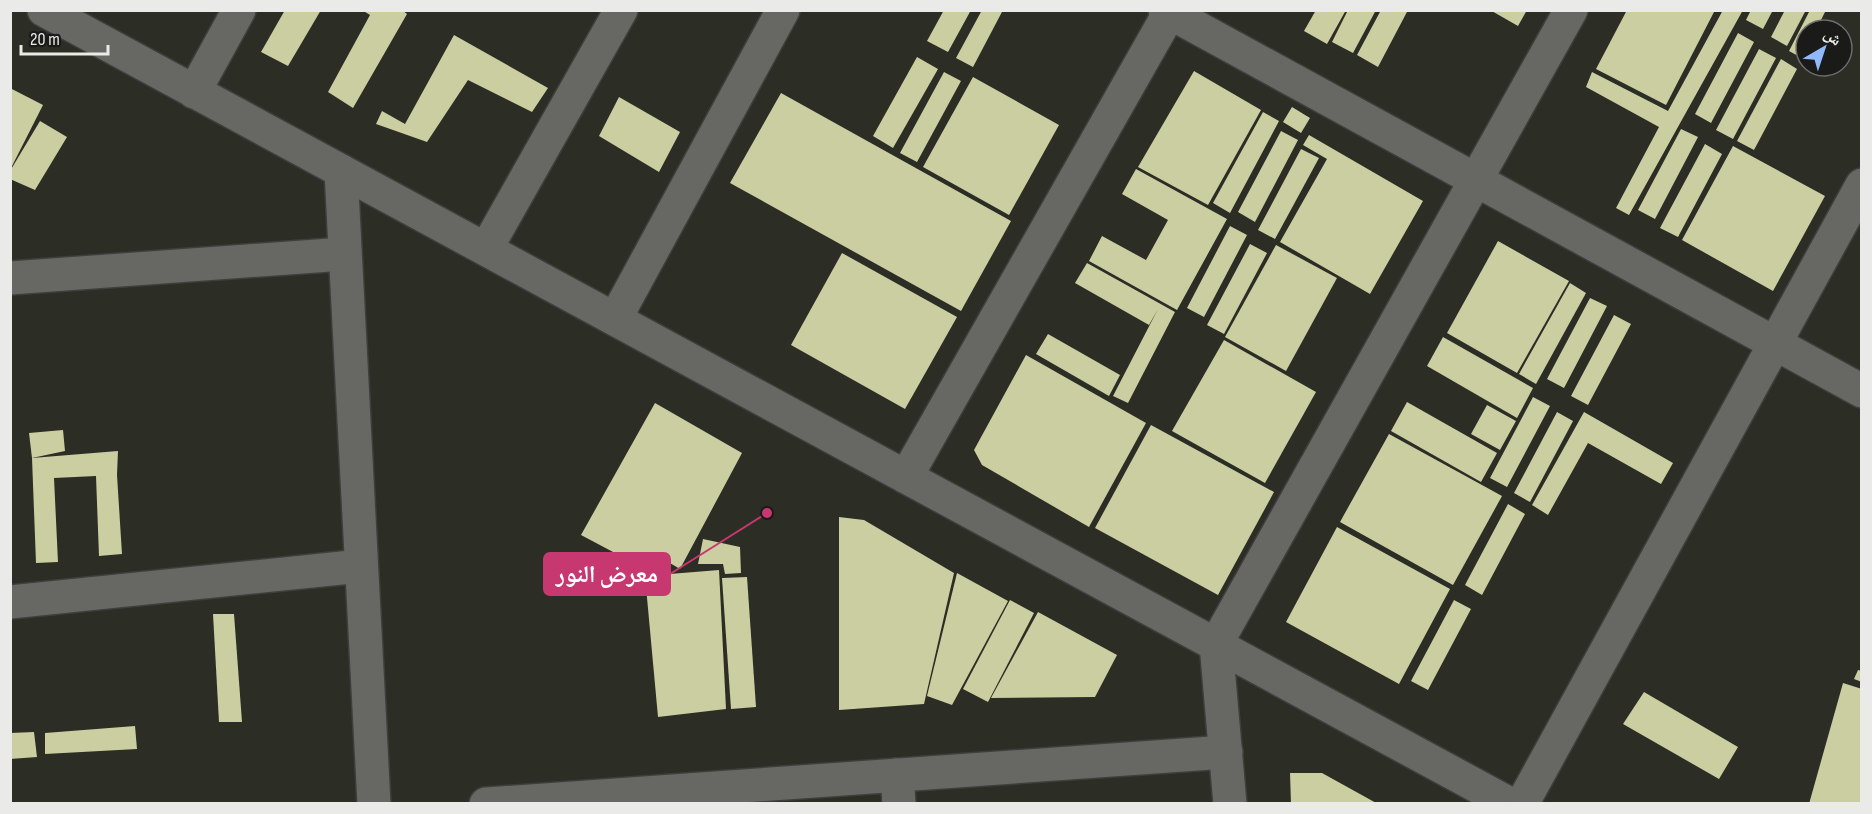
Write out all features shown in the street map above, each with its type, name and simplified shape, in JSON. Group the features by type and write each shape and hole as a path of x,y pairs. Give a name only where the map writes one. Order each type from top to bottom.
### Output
{"street":[{"path":"44,10 1510,804"},
{"path":"194,92 239,10"},
{"path":"486,249 621,10"},
{"path":"615,319 783,10"},
{"path":"1230,804 1216,644 1571,10"},
{"path":"906,477 1168,11 1862,392"},
{"path":"341,171 374,804"},
{"path":"1522,804 1862,185"},
{"path":"10,278 344,254"},
{"path":"10,602 361,566"},
{"path":"486,804 898,789 1226,752"}],"shaded area":[{"path":"11,11 1861,11 1861,803 11,803"}],"building":[{"path":"285,10 321,10 288,66 261,52"},
{"path":"362,10 402,10 407,14 353,108 328,92 370,15"},
{"path":"944,10 971,10 948,52 927,41"},
{"path":"982,10 1003,10 973,67 956,58"},
{"path":"1316,10 1346,10 1327,44 1304,31"},
{"path":"1348,10 1376,10 1353,53 1332,42"},
{"path":"1381,10 1408,10 1378,67 1357,55"},
{"path":"1490,10 1527,10 1518,26"},
{"path":"1627,10 1711,10 1714,12 1666,105 1596,69"},
{"path":"1723,10 1743,10 1629,215 1616,208 1659,127 1586,87 1592,72 1668,111"},
{"path":"1751,10 1773,10 1763,29 1746,20"},
{"path":"1785,10 1806,10 1802,18 1794,18 1794,33 1787,46 1771,37"},
{"path":"1810,10 1826,10 1822,18 1806,18"},
{"path":"1738,33 1754,42 1711,123 1695,114"},
{"path":"454,35 548,88 532,112 468,80 427,142 376,124 382,111 405,124"},
{"path":"1794,41 1794,54 1789,51"},
{"path":"1759,49 1776,58 1733,139 1716,130"},
{"path":"917,57 938,69 893,148 873,136"},
{"path":"1781,59 1794,67 1794,75 1754,150 1737,141"},
{"path":"1194,71 1261,110 1208,205 1138,167"},
{"path":"944,72 961,81 917,162 900,153"},
{"path":"973,77 1059,125 1009,215 923,167"},
{"path":"10,88 43,105 10,170"},
{"path":"781,93 1011,221 961,311 730,183"},
{"path":"619,97 680,132 659,172 599,136"},
{"path":"1292,107 1310,118 1301,133 1283,122"},
{"path":"1263,112 1279,121 1230,213 1213,203"},
{"path":"40,121 67,137 35,190 10,179 10,171"},
{"path":"1681,129 1698,137 1655,219 1638,210"},
{"path":"1281,131 1298,140 1255,222 1238,212"},
{"path":"1309,135 1423,201 1370,294 1280,242 1327,159 1303,145"},
{"path":"1705,144 1722,154 1678,237 1660,228"},
{"path":"1733,146 1825,196 1773,291 1682,240"},
{"path":"1301,149 1319,158 1275,239 1258,230"},
{"path":"1136,169 1227,219 1177,310 1089,261 1102,236 1146,260 1168,220 1122,194"},
{"path":"1230,226 1247,235 1204,317 1187,308"},
{"path":"1498,241 1569,281 1517,373 1447,333"},
{"path":"1250,244 1267,253 1224,334 1207,325"},
{"path":"1276,245 1337,278 1286,371 1225,337"},
{"path":"842,253 957,317 905,409 791,345"},
{"path":"1087,263 1175,312 1128,403 1113,396 1158,309 1149,325 1075,283"},
{"path":"1570,283 1586,293 1536,384 1519,374"},
{"path":"1590,298 1607,306 1564,388 1547,379"},
{"path":"1614,315 1631,324 1588,405 1571,396"},
{"path":"1048,334 1120,375 1109,396 1036,354"},
{"path":"1443,337 1533,388 1517,418 1427,366"},
{"path":"1224,340 1316,392 1265,483 1172,431"},
{"path":"1026,355 1146,423 1089,527 982,465 974,450"},
{"path":"1533,397 1550,406 1507,487 1490,478"},
{"path":"1407,402 1497,453 1481,482 1391,431"},
{"path":"655,403 742,453 680,569 658,556 647,570 581,535"},
{"path":"1487,405 1516,421 1500,450 1471,434"},
{"path":"1557,412 1573,421 1530,502 1514,493"},
{"path":"1584,412 1673,463 1661,484 1588,443 1548,515 1532,505"},
{"path":"1151,425 1274,492 1218,595 1095,528"},
{"path":"63,430 65,451 32,458 29,433"},
{"path":"1389,434 1502,496 1453,585 1340,522"},
{"path":"118,451 117,475 122,554 99,556 96,476 54,478 58,562 36,563 32,458"},
{"path":"1508,504 1525,514 1482,595 1465,585"},
{"path":"839,517 864,520 954,573 924,704 839,710"},
{"path":"1337,527 1450,589 1399,684 1286,622"},
{"path":"703,539 740,547 741,573 725,574 723,564 698,564"},
{"path":"719,570 726,709 658,717 645,576"},
{"path":"957,573 1008,601 952,705 927,696"},
{"path":"747,577 756,707 731,709 722,578"},
{"path":"1010,600 1034,613 988,702 963,689"},
{"path":"1454,600 1471,609 1428,690 1411,681"},
{"path":"1038,612 1117,655 1095,697 991,698"},
{"path":"213,614 234,614 242,722 219,722"},
{"path":"1858,670 1862,671 1862,682 1854,679"},
{"path":"1843,683 1862,689 1862,804 1809,804"},
{"path":"1644,692 1738,747 1719,779 1623,724"},
{"path":"135,726 137,749 45,754 45,733"},
{"path":"34,732 37,757 10,759 10,733"},
{"path":"1290,773 1322,773 1378,804 1291,804"}],"place":[{"name":"معرض النور","path":"767,513"}]}
